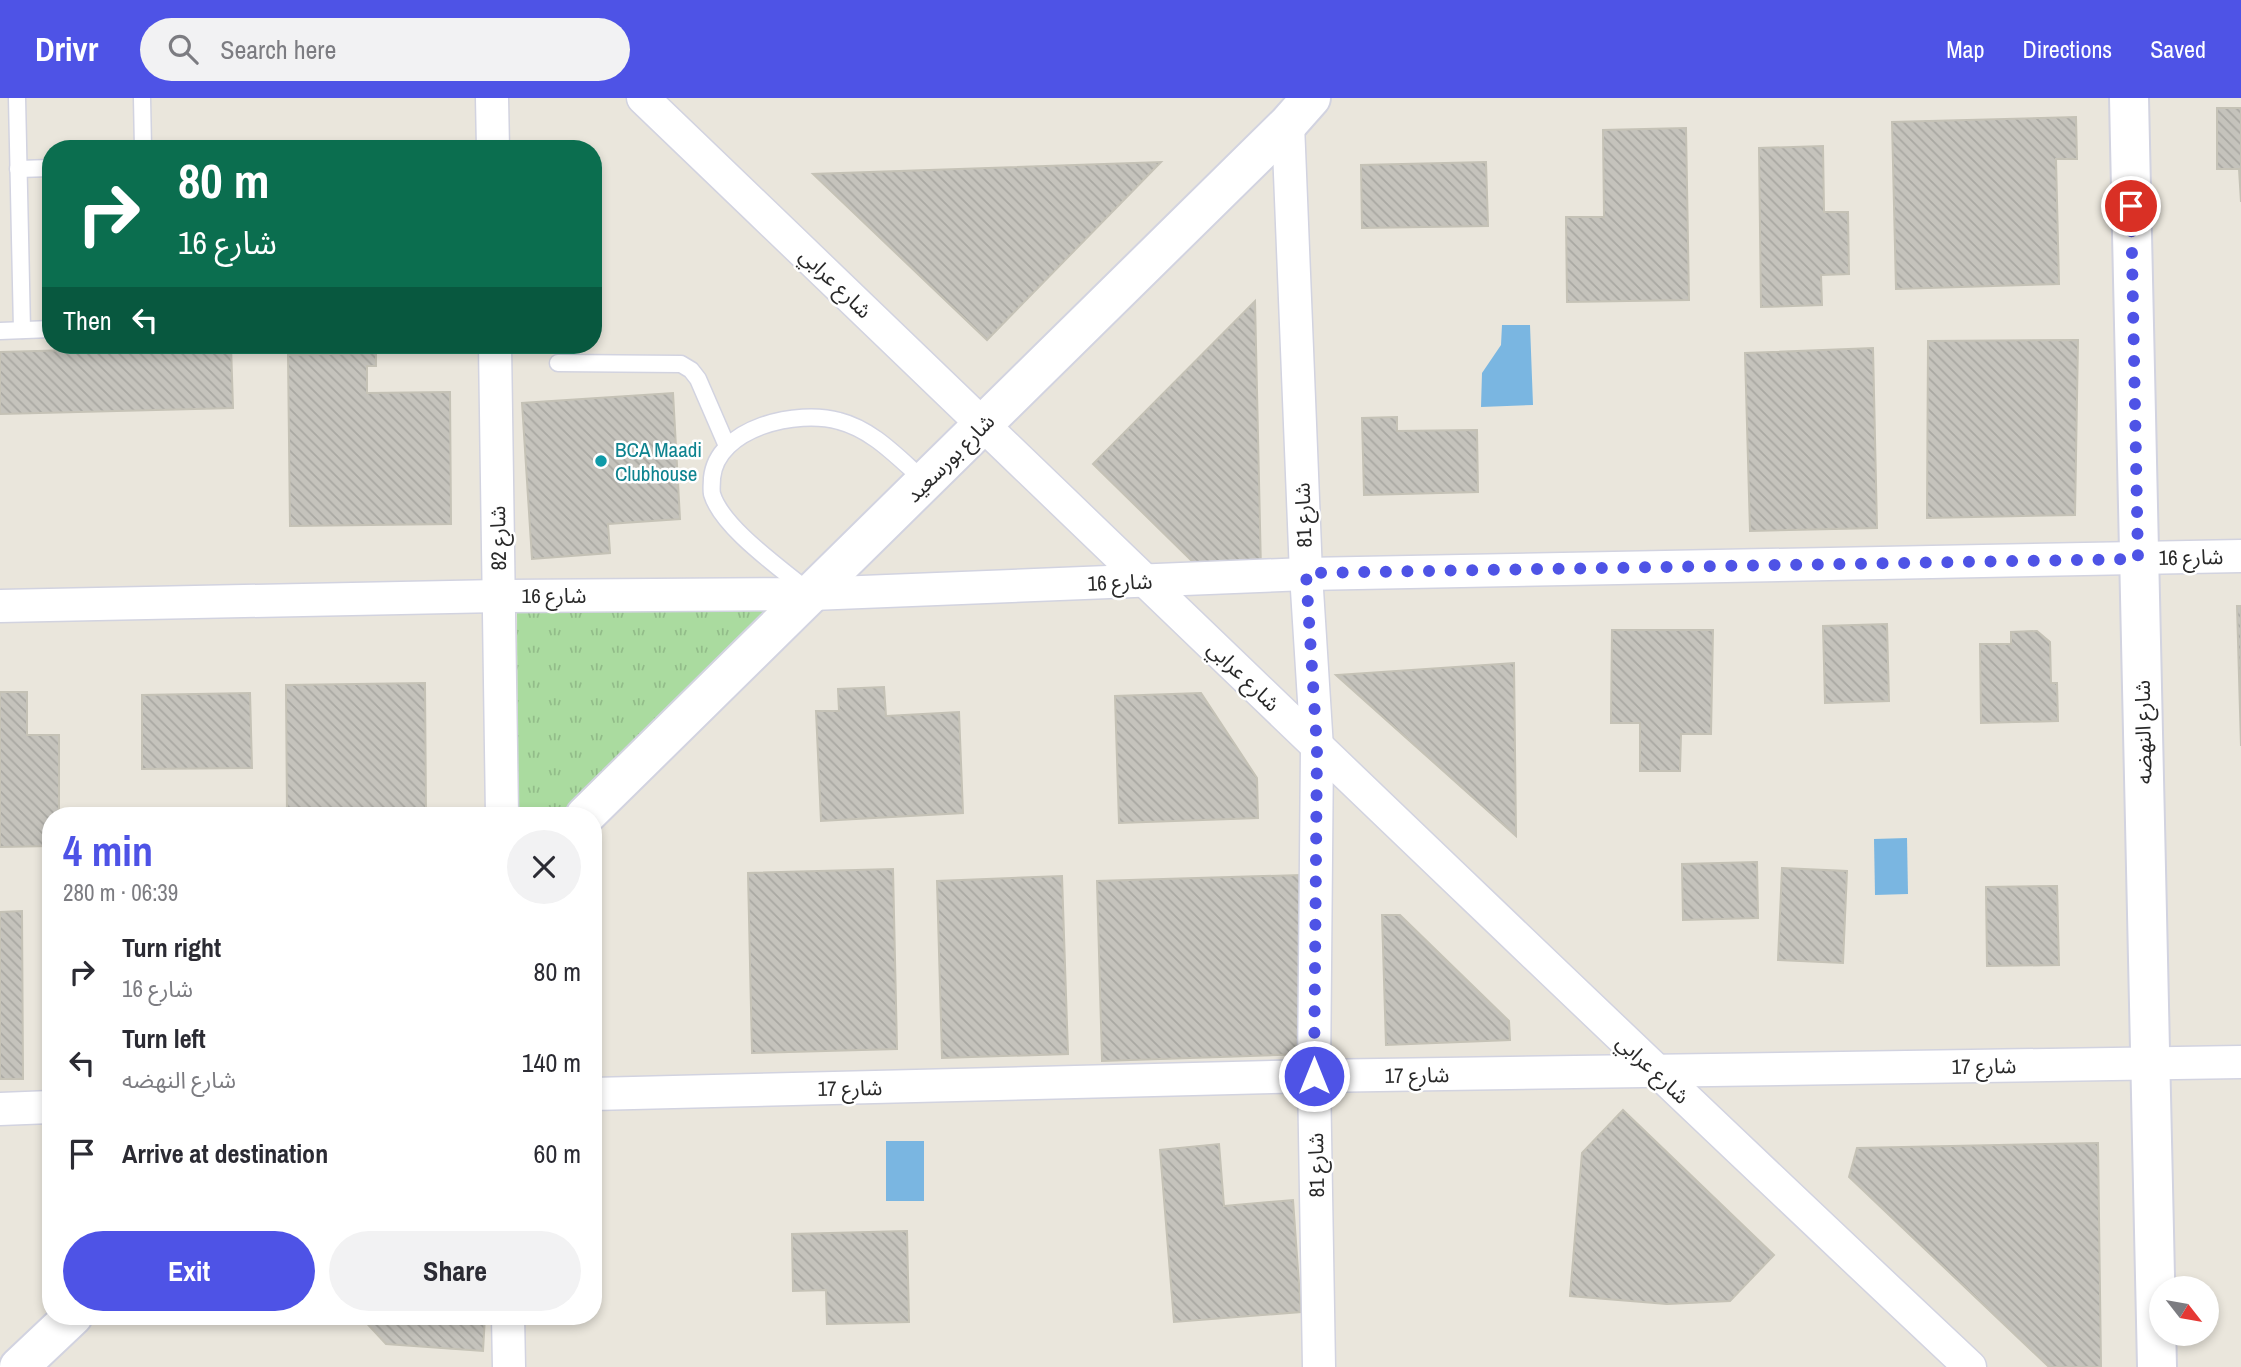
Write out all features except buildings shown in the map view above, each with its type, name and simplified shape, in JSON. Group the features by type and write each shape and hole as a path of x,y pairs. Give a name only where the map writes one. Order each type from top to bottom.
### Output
{"street":[{"path":"492,98 493,140"},
{"name":"شارع عرابي","path":"643,98 1147,581 1317,748 1970,1367"},
{"name":"شارع النهضه","path":"2129,98 2157,1367"},
{"name":"شارع بورسعيد","path":"594,807 1299,111"},
{"name":"شارع 81","path":"1299,111 1306,573 1317,748 1314,1076 1319,1367"},
{"name":"شارع 82","path":"495,354 502,807"},
{"name":"شارع 16","path":"0,606 499,596 812,594 1306,573 2241,556"},
{"name":"شارع 17","path":"602,1094 1314,1076 2241,1062"},
{"path":"0,1109 42,1107"},
{"path":"19,1367 63,1325"},
{"path":"508,1325 509,1367"}],"lane":[{"path":"16,98 22,330"},
{"path":"142,98 143,140"},
{"path":"18,169 42,168"},
{"path":"0,331 42,329"},
{"path":"558,363 681,364 691,370 698,379 727,446"},
{"path":"812,594 758,550 722,515 711,492 713,467 727,446 752,430 780,420 810,417 838,420 866,431 926,482"}],"green space":[{"path":"775,610 571,807 518,807 517,611"}],"water":[{"path":"1502,325 1530,325 1533,405 1481,407 1482,373 1501,345"},
{"path":"1907,838 1908,894 1875,895 1874,839"},
{"path":"886,1141 924,1141 924,1201 886,1201"}],"place":[{"name":"BCA Maadi Clubhouse","path":"601,461"}],"route":[{"path":"1314,1076 1317,748 1306,573 2138,559 2131,206"}]}
